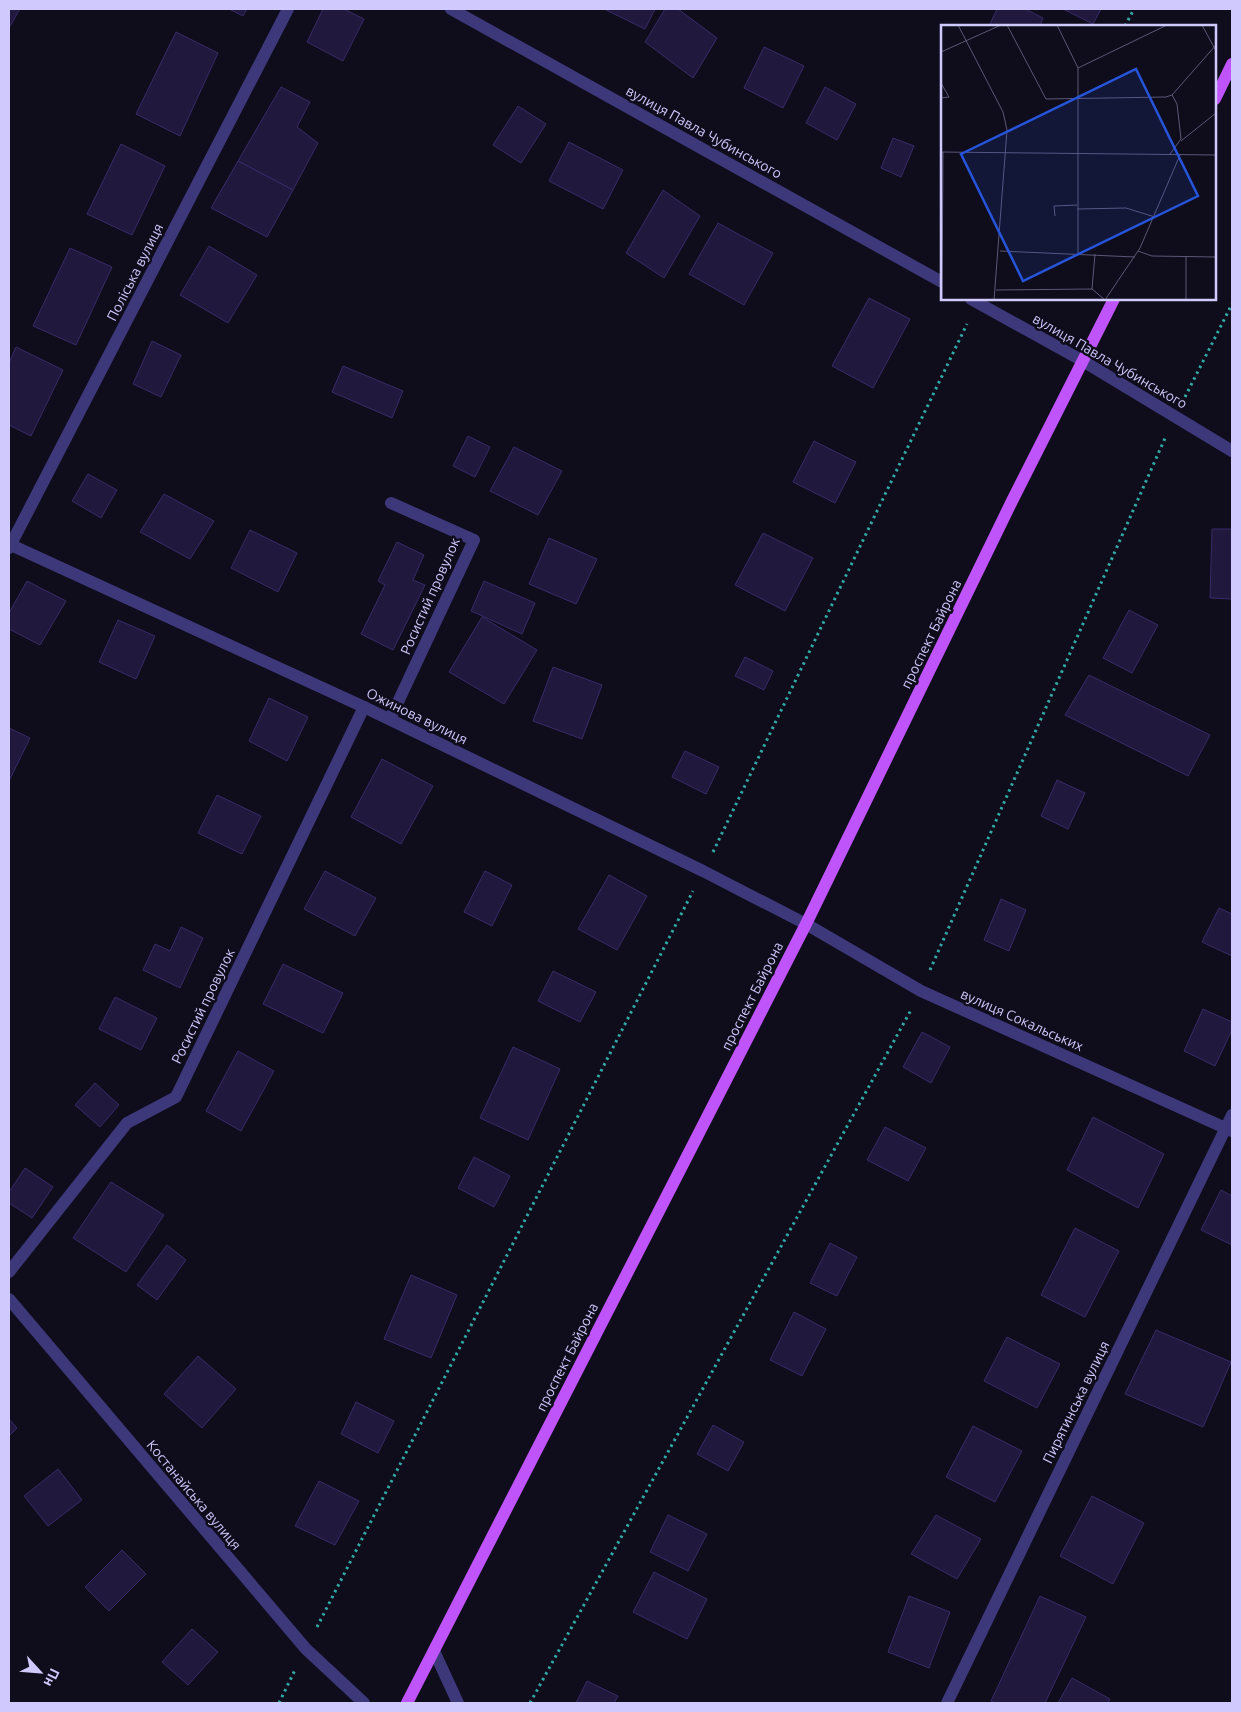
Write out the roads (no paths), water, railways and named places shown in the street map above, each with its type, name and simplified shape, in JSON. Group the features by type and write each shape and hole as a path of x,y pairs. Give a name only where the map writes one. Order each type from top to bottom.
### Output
{"main road":[{"path":"1216,97 1232,64"},
{"name":"проспект Байрона","path":"407,1703 806,924 1012,501 1114,300"}],"street":[{"name":"Поліська вулиця","path":"10,547 288,9"},
{"name":"вулиця Павла Чубинського","path":"451,9 941,281"},
{"name":"вулиця Павла Чубинського","path":"975,301 1083,361 1232,451"},
{"name":"Росистий провулок","path":"390,719 474,540 391,503"},
{"name":"Ожинова вулиця","path":"10,547 364,706 806,924"},
{"name":"Росистий провулок","path":"9,1272 127,1123 176,1097 364,706"},
{"name":"вулиця Сокальських","path":"806,924 921,991 1229,1129"},
{"name":"Пирятинська вулиця","path":"947,1703 1229,1129 1232,1115"},
{"name":"Костанайська вулиця","path":"9,1299 306,1649 364,1703"},
{"path":"434,1651 458,1703"}]}
